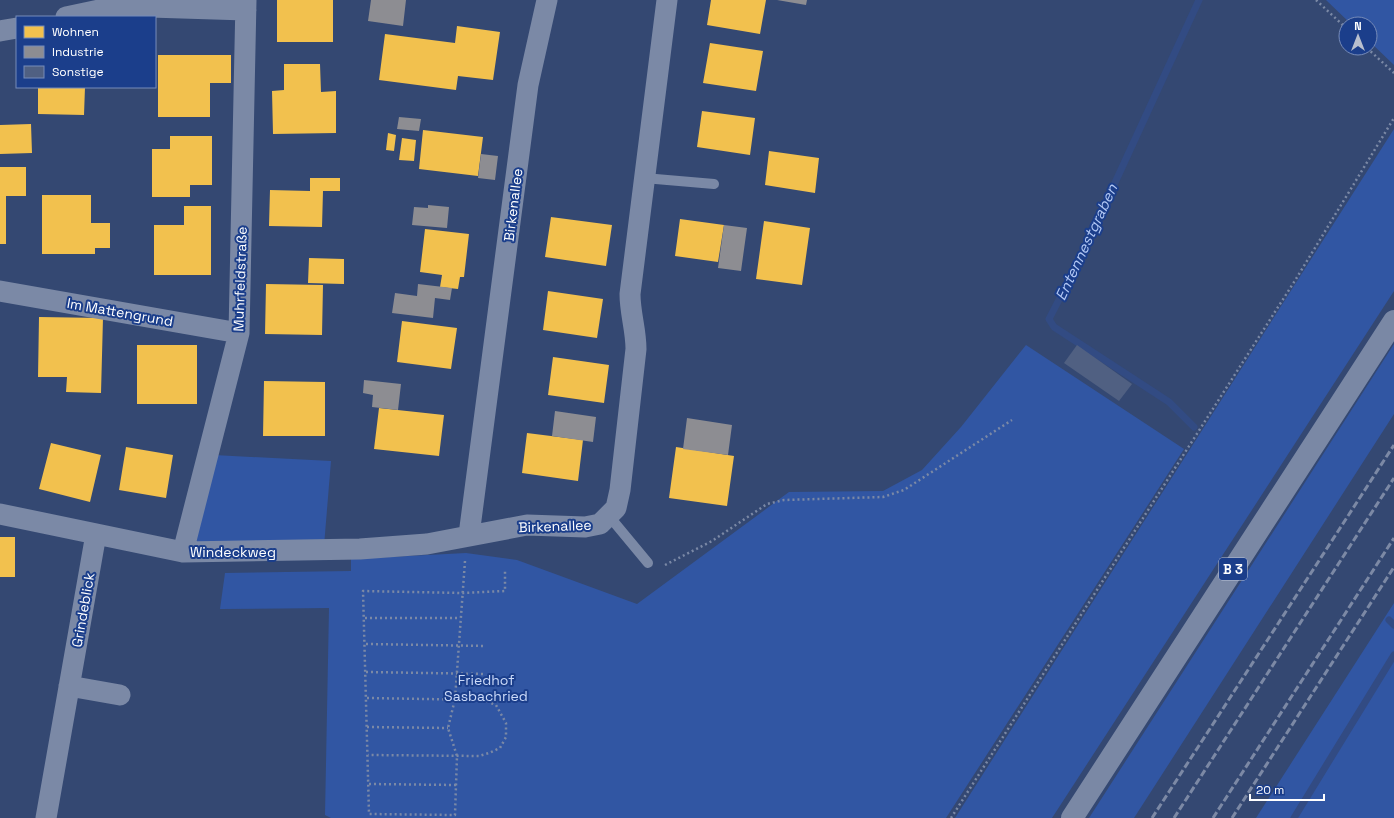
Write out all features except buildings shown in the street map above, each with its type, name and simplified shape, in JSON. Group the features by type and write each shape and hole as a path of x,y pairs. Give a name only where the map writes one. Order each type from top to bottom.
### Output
{"main road":[{"name":"B 3","path":"1072,818 1394,321"}],"street":[{"name":"Birkenallee","path":"547,0 528,85 469,534 527,525 585,527 600,524 616,508 620,490 636,349 636,332 630,308 630,294 667,0"},
{"path":"71,16 118,6 246,5"},
{"name":"Muhrfeldstraße","path":"183,552 239,333 246,5"},
{"path":"0,31 16,28"},
{"name":"Im Mattengrund","path":"0,291 239,333"},
{"name":"Windeckweg","path":"0,514 183,552 360,549 427,544 469,534"},
{"name":"Grindeblick","path":"46,818 96,534"},
{"path":"70,686 120,695"}],"lane":[{"path":"644,178 714,184"},
{"path":"609,516 648,563"}],"path":[{"path":"1316,0 1338,21"},
{"path":"1376,56 1394,73"},
{"path":"951,818 1296,279 1394,118"},
{"path":"648,563 665,565 712,541 767,504 784,500 883,497 904,490 1012,420"},
{"path":"469,534 462,593 460,618 456,699 448,728 456,756 455,815 369,814 366,644 362,591 462,593 505,591 505,571"},
{"path":"365,618 460,618"},
{"path":"366,644 459,644 486,646"},
{"path":"366,672 486,674"},
{"path":"367,698 482,700 496,705 506,723 506,737 500,748 479,756 368,755"},
{"path":"367,728 448,728"},
{"path":"368,784 456,785"}],"green space":[{"path":"1326,0 1394,0 1394,65 1378,50 1378,16 1343,16"},
{"path":"1394,129 1394,291 1052,818 955,818"},
{"path":"1394,344 1394,414 1134,818 1089,818"},
{"name":"Friedhof Sasbachried","path":"1026,345 1184,449 946,818 331,818 325,815 329,608 220,609 225,573 351,571 351,559 466,553 517,560 637,604 789,492 883,491 922,470 961,427"},
{"path":"214,455 331,461 324,546 191,545"},
{"path":"1394,603 1394,818 1256,818"}],"waterway":[{"name":"Entennestgraben","path":"1194,427 1169,402 1054,327 1049,319 1079,261 1199,0"},
{"name":"Entennestgraben","path":"1389,620 1394,625"},
{"name":"Entennestgraben","path":"1294,818 1394,655"}],"railway":[{"path":"1152,818 1394,445"},
{"path":"1174,818 1394,478"},
{"path":"1213,818 1394,538"},
{"path":"1232,818 1394,567"}]}
